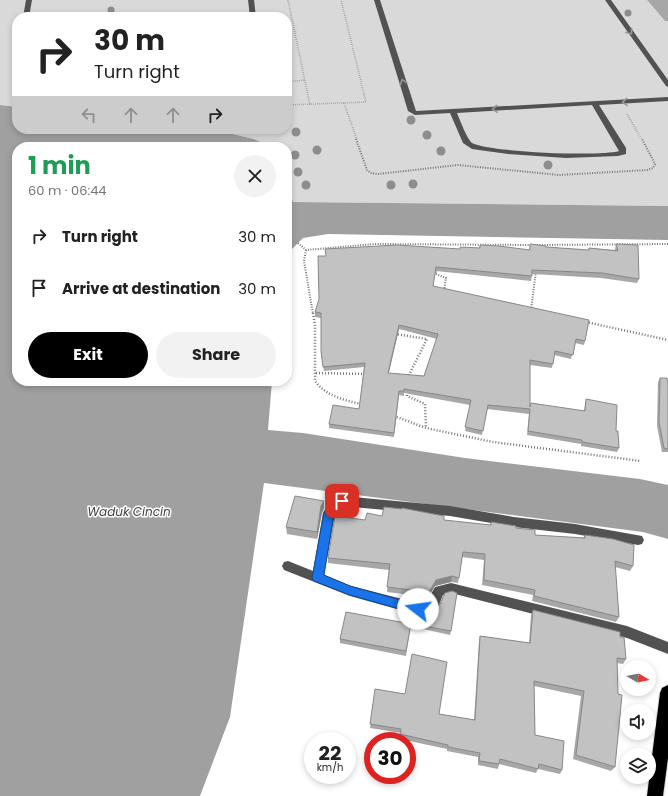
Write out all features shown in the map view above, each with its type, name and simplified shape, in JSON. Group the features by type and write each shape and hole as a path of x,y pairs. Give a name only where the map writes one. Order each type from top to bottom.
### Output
{"highway":[{"path":"655,796 668,694"}],"street":[{"path":"27,12 29,0"},
{"path":"251,0 253,12"},
{"path":"377,0 412,112 420,114 668,99"},
{"path":"608,0 666,78 668,85"},
{"path":"453,112 467,143 475,147 508,152 566,156 618,154 623,152 595,104"},
{"path":"318,578 329,513 334,504 342,501 450,512 514,522 575,529 638,540"},
{"path":"288,566 350,590 418,609 429,609 434,603 438,591 451,588 627,632 668,648"}],"path":[{"path":"288,0 291,12"},
{"path":"292,105 363,102 366,100 340,0"},
{"path":"292,19 310,105"},
{"path":"292,81 305,80"},
{"path":"298,243 306,250 375,244 668,244"},
{"path":"436,244 436,251"},
{"path":"554,251 555,245"},
{"path":"306,250 304,261 315,325 316,381 318,386 328,393 363,405"},
{"path":"436,266 436,274 446,278 444,292"},
{"path":"531,311 536,271 543,270"},
{"path":"523,310 538,312"},
{"path":"584,322 668,340"},
{"path":"315,325 322,326"},
{"path":"408,384 408,377 430,332"},
{"path":"388,333 427,339"},
{"path":"316,373 373,375"},
{"path":"401,377 408,377"},
{"path":"407,390 407,396 425,404 426,428"},
{"path":"393,415 426,428 493,442 641,461"}],"shaded area":[{"path":"0,0 647,0 665,21 668,21 668,206 293,202 292,142 260,142 232,134 292,134 292,12 12,12 12,106 0,105"}],"water":[{"name":"Waduk Cincin","path":"0,105 12,106 12,134 232,134 260,142 12,142 12,386 272,386 268,430 303,433 465,458 640,479 668,485 668,539 643,532 264,483 230,717 200,796 0,796"},
{"path":"292,199 293,202 668,206 668,240 328,234 303,238 292,249"}],"building":[{"path":"530,244 546,247 589,250 589,248 618,251 616,244 638,245 639,279 602,273 532,270 532,276 436,267 433,286 589,320 585,341 576,339 573,355 555,351 553,364 530,360 530,407 531,403 585,411 586,399 617,405 616,431 618,431 619,448 528,431 530,409 488,405 483,431 465,427 471,400 404,389 404,391 399,391 394,433 329,424 333,405 359,409 365,363 323,367 321,351 321,313 315,312 319,299 318,256 326,256 325,249 397,245 460,249 460,247 480,248 480,245 530,250","holes":["399,325 438,334 424,376 388,373"]},
{"path":"660,378 667,378 668,383 668,449 664,448 659,422"},
{"path":"295,496 324,501 321,506 317,532 286,527"},
{"path":"384,507 402,508 444,516 444,520 491,525 491,522 516,526 516,528 535,530 535,535 585,538 585,535 613,539 634,545 633,566 615,561 619,617 534,596 535,590 484,580 485,554 463,552 459,578 452,576 436,580 429,592 387,587 390,564 328,558 335,516 365,520 367,513 382,516"},
{"path":"452,591 457,593 451,631 424,626 426,612 435,611 445,593"},
{"path":"533,610 620,632 620,637 624,637 626,659 617,658 618,694 622,696 615,767 576,755 584,691 534,681 535,735 564,741 562,770 539,764 538,769 500,759 499,764 479,761 480,753 448,747 448,745 416,738 416,732 400,732 401,729 370,724 375,689 405,694 412,654 447,662 439,714 475,720 480,636 530,643"},
{"path":"346,612 411,624 406,651 340,639"}],"route":[{"path":"342,501 334,504 329,513 318,578 350,590 418,609"}]}
